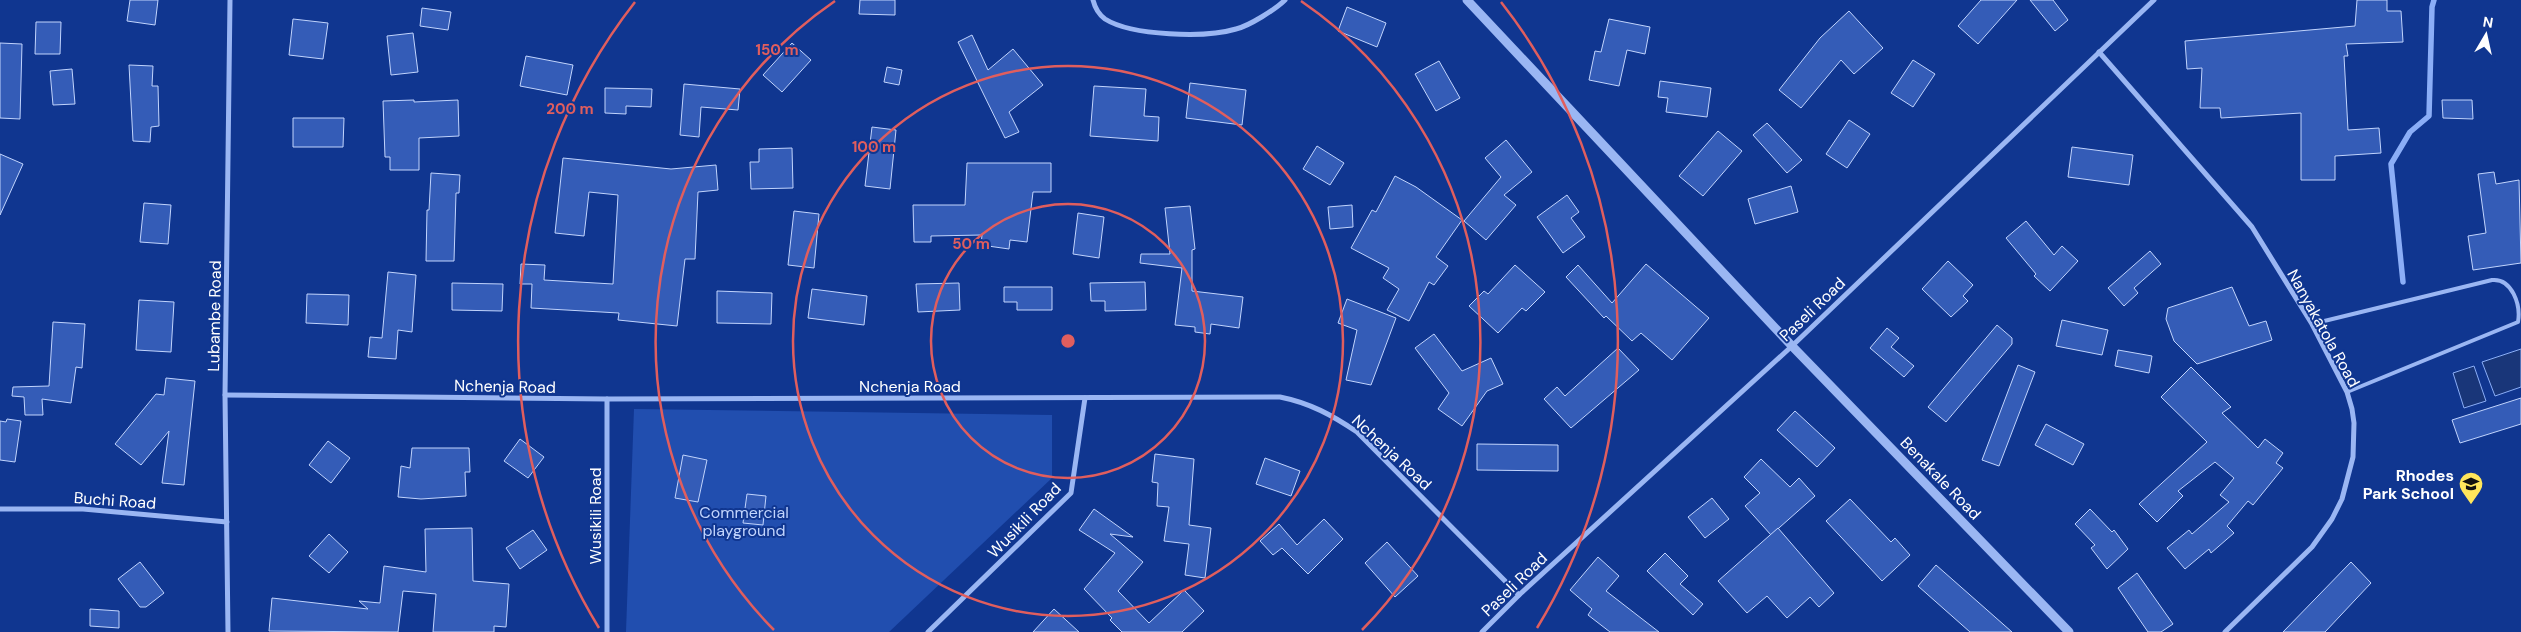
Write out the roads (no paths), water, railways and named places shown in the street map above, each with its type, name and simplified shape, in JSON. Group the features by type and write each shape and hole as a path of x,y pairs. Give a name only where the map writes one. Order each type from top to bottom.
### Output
{"street":[{"name":"Lubambe Road","path":"228,632 225,395 230,0"},
{"path":"1093,0 1096,10 1103,18 1121,27 1152,32 1194,34 1236,29 1276,8 1285,0"},
{"name":"Benakale Road","path":"1467,0 1792,346 2069,632"},
{"name":"Paseli Road","path":"1482,632 1519,595 1792,346 2154,0"},
{"name":"Nanyakatola Road","path":"2099,52 2252,227 2312,324 2347,392 2354,422 2353,456 2347,485 2335,513 2312,547 2224,632"},
{"name":"Nchenja Road","path":"225,395 607,399 1085,398 1265,395 1306,403 1328,412 1357,432 1519,595"},
{"name":"Wusikili Road","path":"928,632 1071,493 1085,398"},
{"name":"Wusikili Road","path":"607,399 607,632"},
{"name":"Buchi Road","path":"0,509 83,509 227,522"}],"lane":[{"path":"2312,324 2492,280 2502,279 2511,286 2520,314 2518,322 2347,392"}],"waterway":[{"path":"2403,282 2391,164 2410,132 2429,116 2432,7 2434,0"}],"place":[{"name":"Rhodes Park School","path":"2471,505"}],"park label":[{"name":"Commercial playground","path":"744,521"}]}
